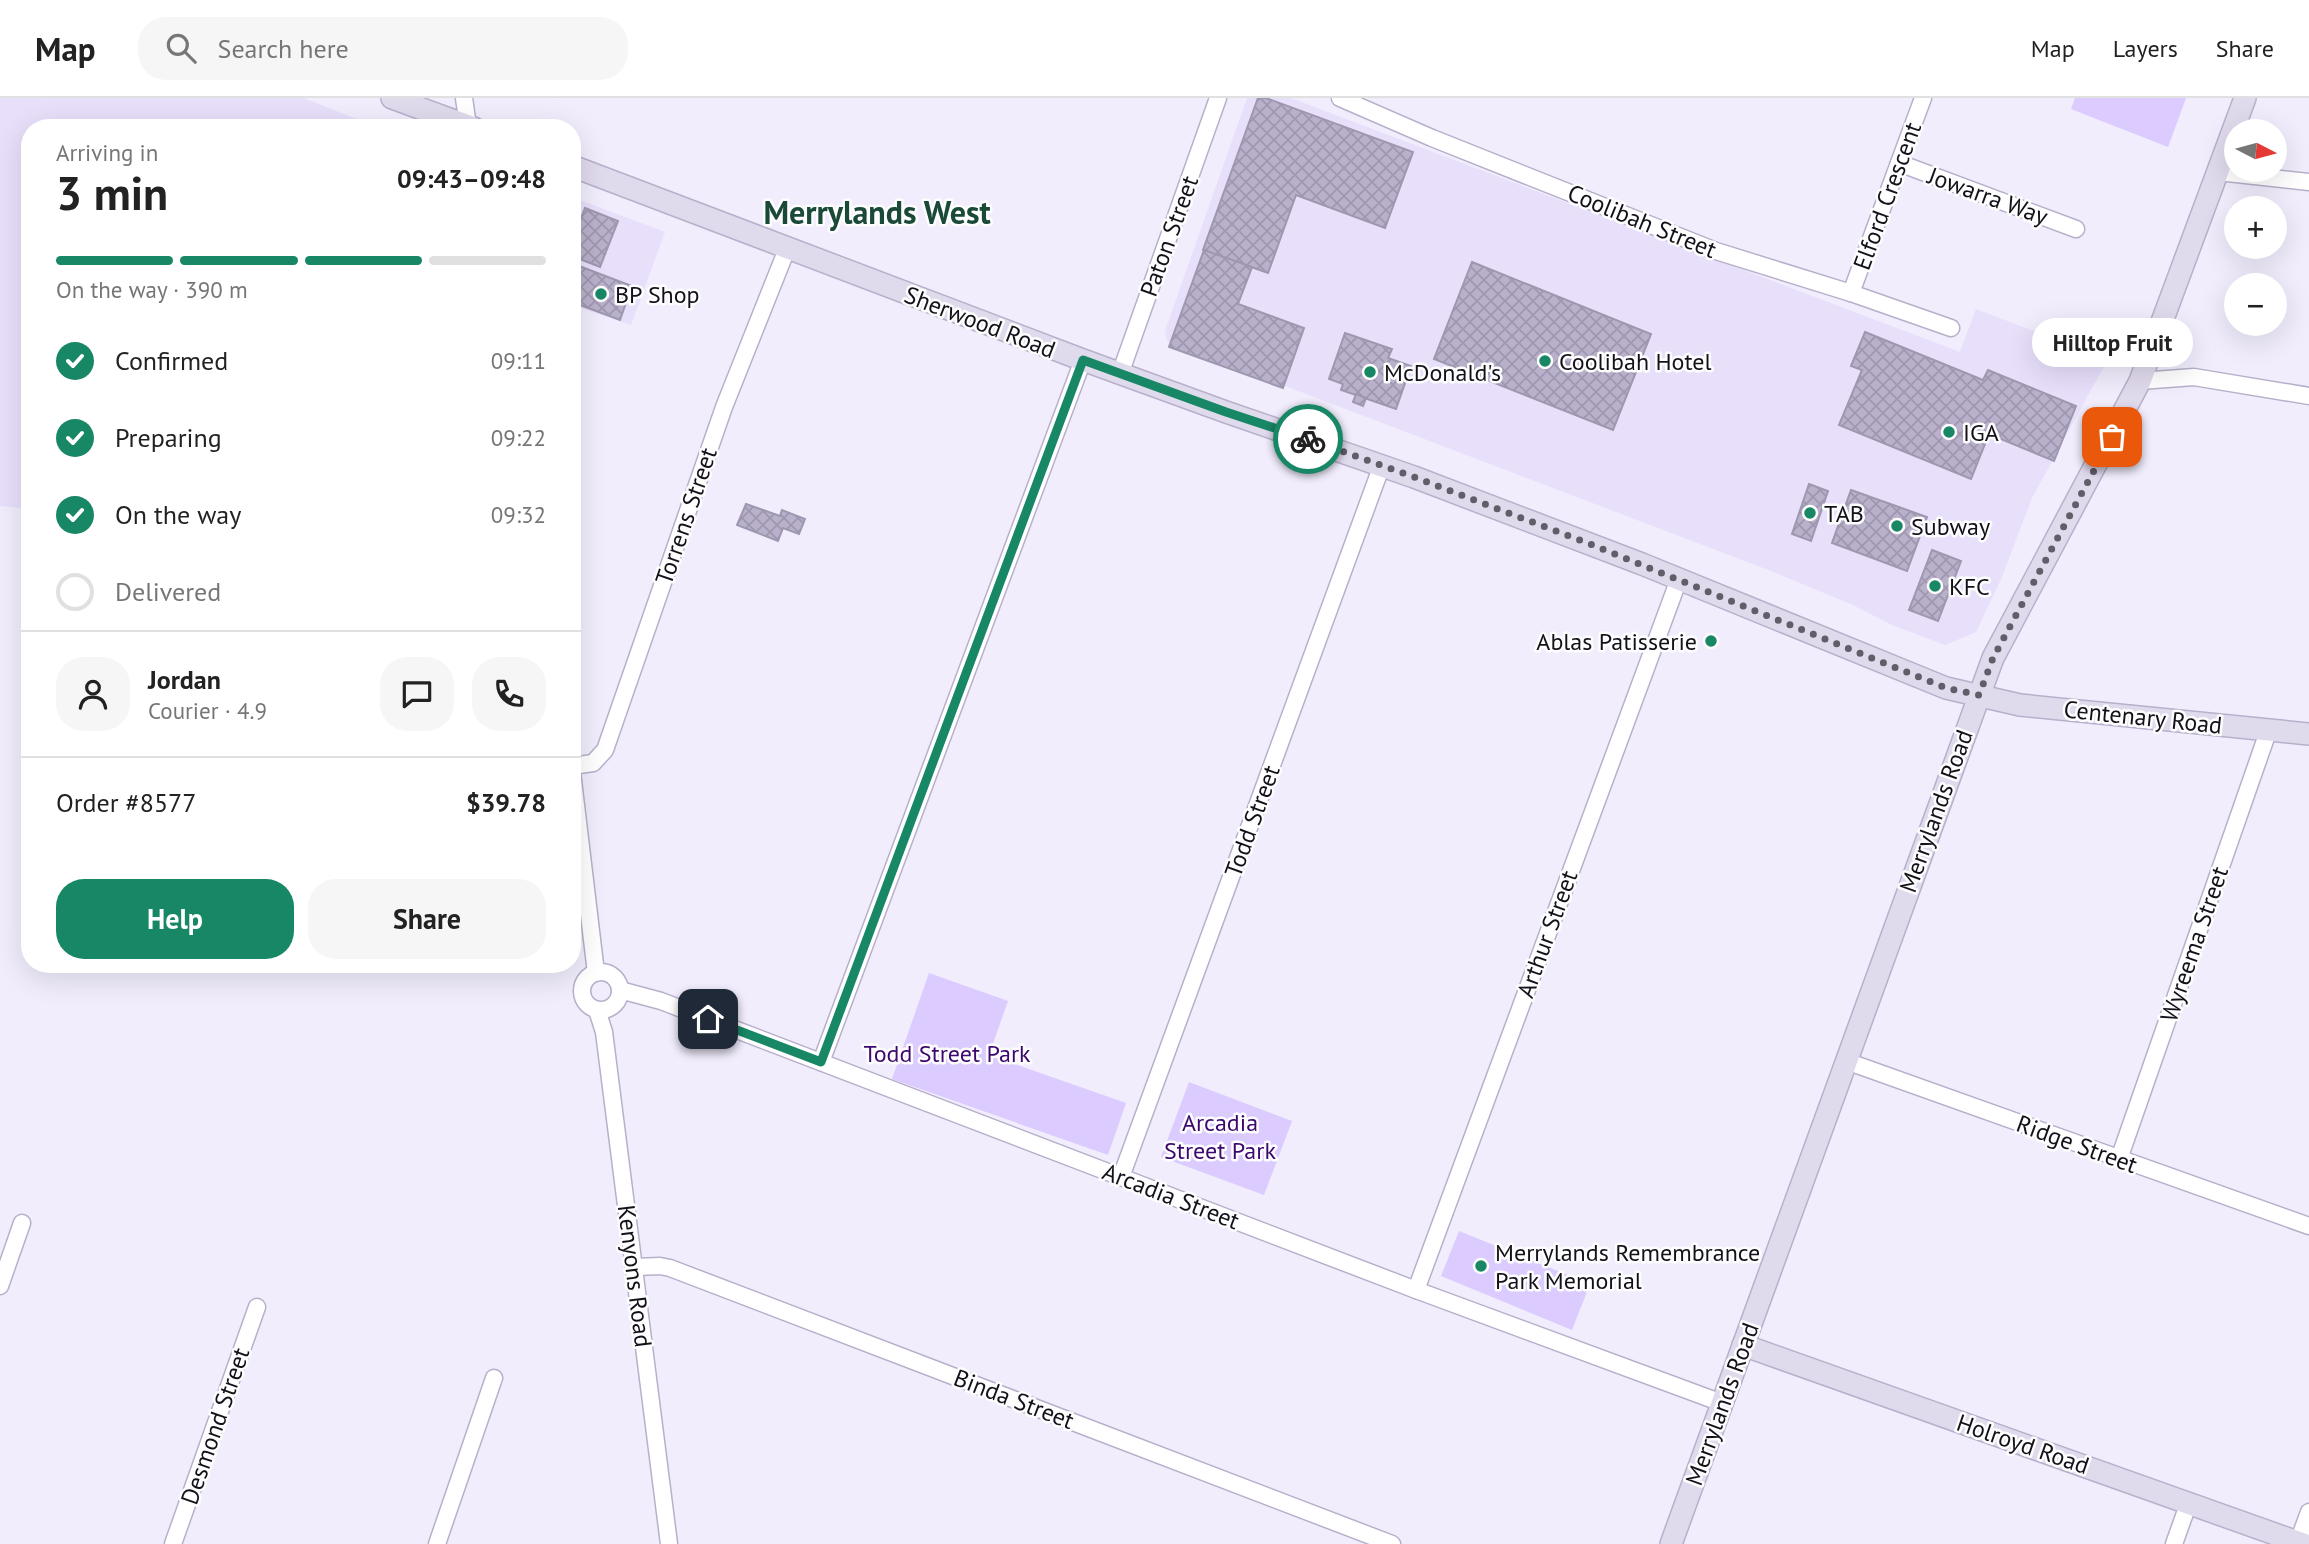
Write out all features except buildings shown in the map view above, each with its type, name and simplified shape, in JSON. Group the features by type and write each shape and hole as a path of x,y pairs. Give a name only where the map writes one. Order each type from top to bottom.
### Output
{"main road":[{"path":"392,98 449,119"},
{"name":"Merrylands Road","path":"1671,1544 1993,658 2140,381 2245,98"},
{"name":"Sherwood Road","path":"581,169 1120,374 1382,465 1679,579 1946,688 1979,695"},
{"name":"Centenary Road","path":"1979,695 2020,705 2309,734"},
{"name":"Holroyd Road","path":"1743,1345 2301,1543"}],"street":[{"path":"464,98 469,119"},
{"name":"Paton Street","path":"1120,374 1218,98"},
{"name":"Coolibah Street","path":"1340,98 1432,138 1716,251 1851,293 1951,328"},
{"name":"Elford Crescent","path":"1851,293 1923,98"},
{"name":"Jowarra Way","path":"1899,163 2076,229"},
{"path":"2218,172 2309,183"},
{"name":"Torrens Street","path":"581,765 593,763 605,750 724,407 787,249"},
{"path":"821,1062 1083,360"},
{"path":"2140,381 2194,377 2309,396"},
{"name":"Todd Street","path":"1121,1177 1382,465"},
{"name":"Arthur Street","path":"1416,1290 1679,579"},
{"name":"Wyreema Street","path":"2119,1160 2269,729"},
{"path":"581,847 596,973"},
{"path":"606,972 619,983 620,997 608,1009 597,1010 587,1003 582,992 586,980 596,973 606,972"},
{"name":"Arcadia Street","path":"620,990 661,1001 1416,1290 1722,1403"},
{"name":"Kenyons Road","path":"597,1010 604,1032 669,1544"},
{"name":"Ridge Street","path":"1846,1060 2309,1226"},
{"path":"0,1286 22,1223"},
{"name":"Binda Street","path":"634,1267 651,1265 670,1268 1392,1544"},
{"name":"Desmond Street","path":"173,1544 257,1307"},
{"path":"438,1544 494,1378"},
{"path":"2174,1544 2189,1502"},
{"path":"2301,1543 2309,1512"}],"shaded area":[{"path":"0,98 304,98 356,119 21,119 21,508 0,506"},
{"path":"1247,98 1291,98 1960,352 1976,309 2108,359 2032,498 2002,577 1976,632 1945,645 1892,625 1853,605 1771,571 1167,341 1165,331"},
{"path":"581,200 665,232 631,325 581,308"}],"green space":[{"path":"2075,98 2186,98 2168,147 2071,109"},
{"name":"Todd Street Park","path":"929,973 1008,1001 989,1055 1126,1103 1108,1155 892,1079"},
{"name":"Arcadia Street Park","path":"1189,1082 1292,1121 1264,1195 1161,1157"},
{"path":"1459,1231 1590,1284 1572,1330 1441,1276"}],"way so far":[{"path":"1308,439 1590,544 1946,688 1979,695 1993,658 2112,437"}],"place":[{"name":"BP Shop","path":"601,294"},
{"name":"Coolibah Hotel","path":"1545,361"},
{"name":"McDonald's","path":"1370,372"},
{"name":"IGA","path":"1949,432"},
{"name":"Hilltop Fruit","path":"2112,437"},
{"name":"TAB","path":"1810,513"},
{"name":"Subway","path":"1897,526"},
{"name":"KFC","path":"1935,586"},
{"name":"Ablas Patisserie","path":"1711,641"},
{"name":"Merrylands Remembrance Park Memorial","path":"1481,1266"}],"district":[{"name":"Merrylands West","path":"877,212"}],"route":[{"path":"708,1019 821,1062 1083,360 1308,439"}]}
